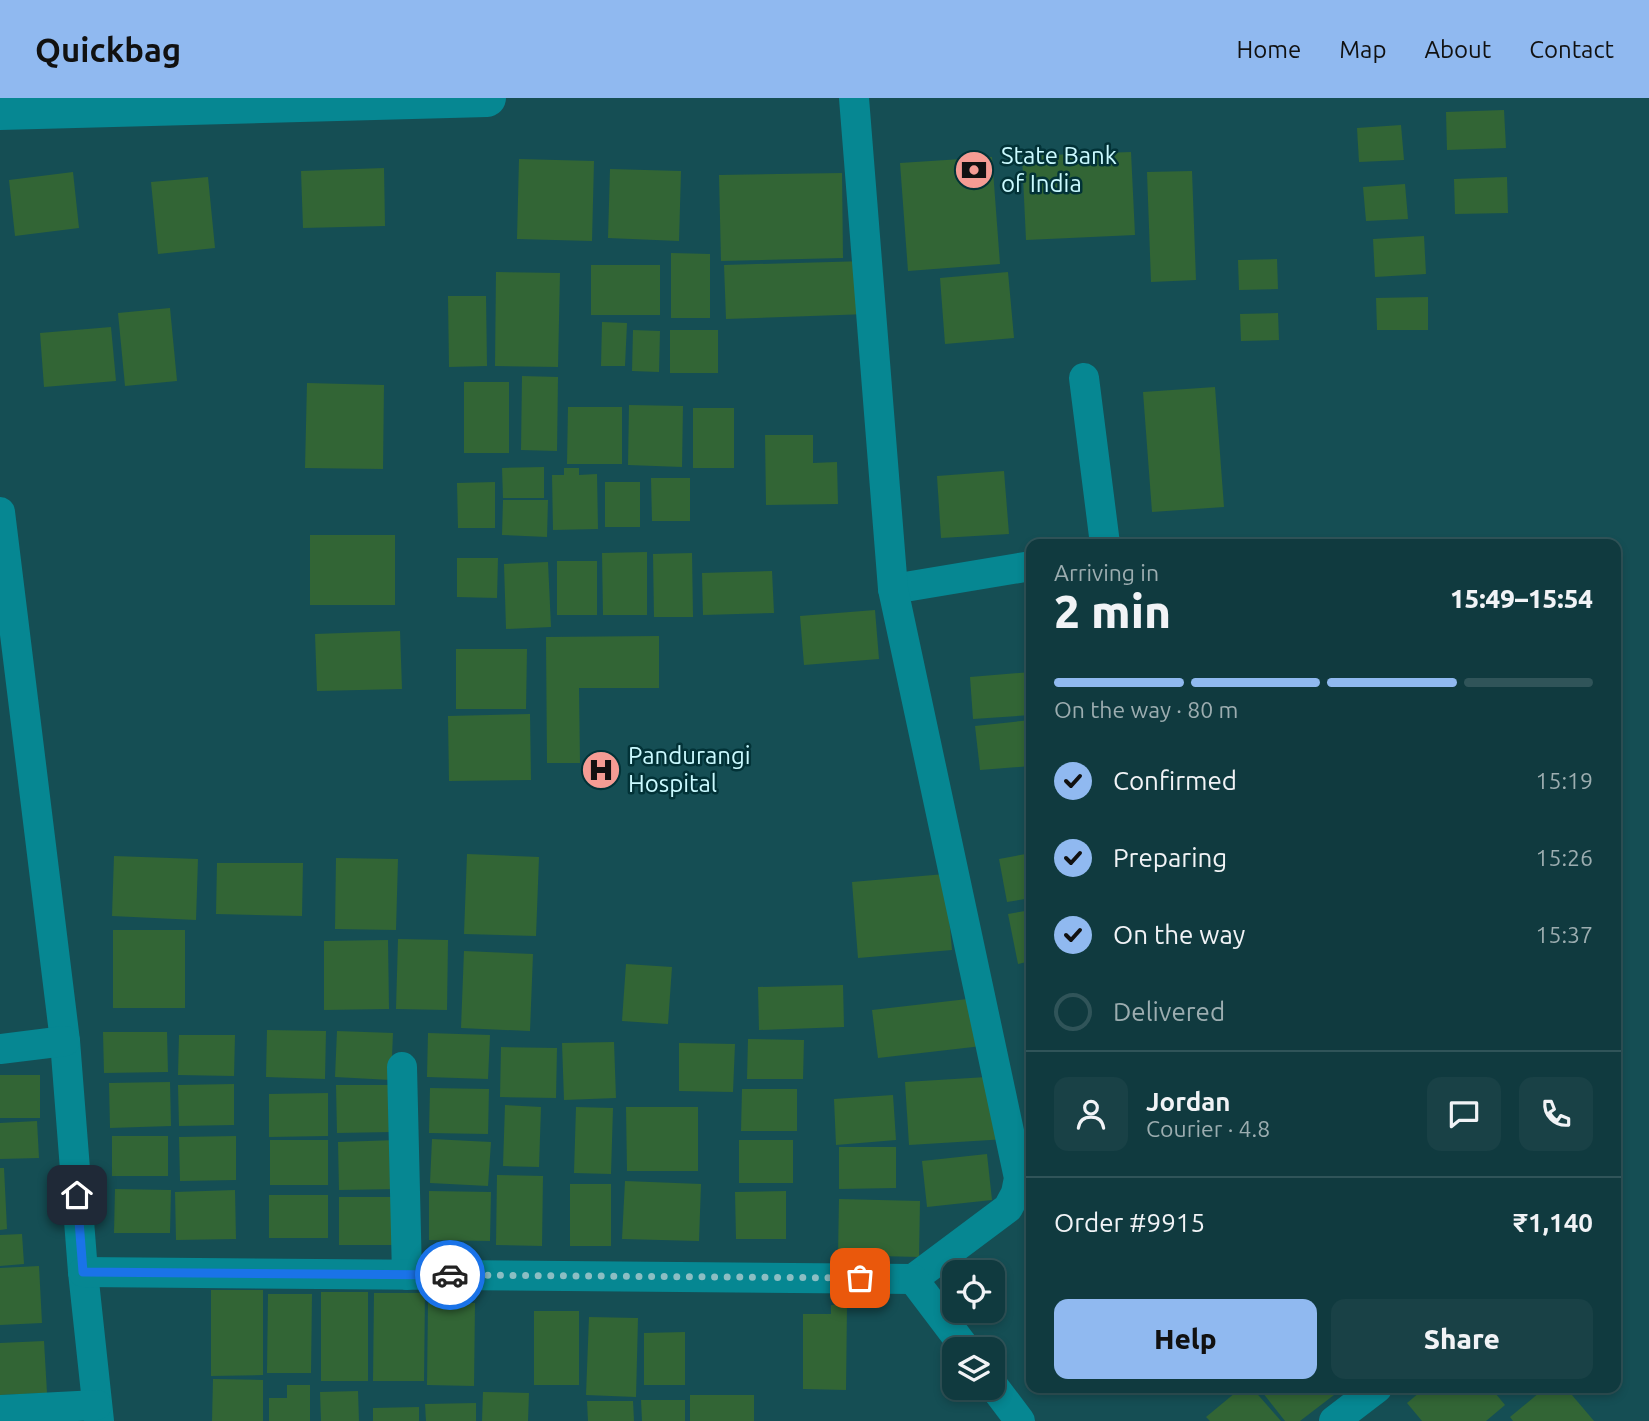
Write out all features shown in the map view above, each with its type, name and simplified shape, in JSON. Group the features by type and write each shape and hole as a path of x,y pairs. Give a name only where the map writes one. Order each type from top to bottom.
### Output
{"main road":[{"path":"0,111 487,98"}],"street":[{"path":"83,1272 913,1279 1008,1208 1016,1193 1019,1178 893,589 854,98"},
{"path":"1084,377 1104,539"},
{"path":"0,512 9,646 65,1041 83,1272 98,1413 0,1410"},
{"path":"893,589 1026,567"},
{"path":"0,1049 65,1041"},
{"path":"402,1067 407,1275"},
{"path":"913,1279 957,1337"},
{"path":"1334,1421 1370,1393"},
{"path":"1004,1400 1020,1421"}],"building":[{"path":"1504,110 1506,148 1447,150 1446,112"},
{"path":"1401,125 1404,160 1359,162 1357,128"},
{"path":"1131,152 1135,235 1026,240 1022,156"},
{"path":"992,157 1000,264 908,271 900,163"},
{"path":"519,159 594,161 592,241 517,239"},
{"path":"384,168 385,226 303,228 301,171"},
{"path":"610,169 681,171 679,241 608,238"},
{"path":"1192,171 1196,280 1151,282 1147,172"},
{"path":"73,172 79,228 15,236 9,180"},
{"path":"842,173 843,258 721,261 719,175"},
{"path":"208,177 215,248 158,254 151,182"},
{"path":"1507,177 1508,213 1455,214 1454,179"},
{"path":"1405,184 1408,219 1366,221 1363,187"},
{"path":"1424,236 1426,274 1375,277 1373,239"},
{"path":"671,253 710,254 710,318 671,318"},
{"path":"1277,259 1278,289 1239,290 1238,260"},
{"path":"866,261 868,314 726,319 724,265"},
{"path":"591,265 660,265 660,315 591,315"},
{"path":"496,272 560,273 558,367 495,366"},
{"path":"1008,272 1014,338 945,344 940,278"},
{"path":"448,296 486,296 487,366 449,367"},
{"path":"1428,297 1428,330 1377,330 1376,298"},
{"path":"170,308 177,381 125,386 118,313"},
{"path":"1278,313 1279,340 1241,341 1240,314"},
{"path":"602,322 627,323 625,366 601,366"},
{"path":"111,327 116,381 44,387 40,333"},
{"path":"633,330 660,331 659,372 632,371"},
{"path":"670,330 718,330 718,373 670,373"},
{"path":"522,376 558,377 557,451 521,450"},
{"path":"464,382 509,382 509,453 464,453"},
{"path":"307,383 384,385 383,469 305,468"},
{"path":"1215,387 1224,507 1152,512 1143,392"},
{"path":"629,405 683,406 682,467 628,465"},
{"path":"568,407 622,407 622,464 567,464"},
{"path":"693,408 734,408 734,468 693,468"},
{"path":"765,435 813,435 813,463 837,462 838,504 766,505"},
{"path":"544,467 544,498 503,498 502,468"},
{"path":"564,468 579,468 579,475 597,474 598,529 553,530 552,475 564,475"},
{"path":"1004,471 1009,534 941,538 937,476"},
{"path":"651,478 690,478 690,521 652,521"},
{"path":"495,482 495,528 458,528 457,483"},
{"path":"605,482 640,482 640,527 605,527"},
{"path":"503,500 548,500 547,537 502,535"},
{"path":"310,535 395,535 395,605 310,605"},
{"path":"647,552 647,615 603,615 602,553"},
{"path":"692,553 693,617 654,617 653,554"},
{"path":"457,558 498,558 497,598 457,597"},
{"path":"557,561 597,561 597,615 557,615"},
{"path":"548,562 551,627 506,629 504,564"},
{"path":"772,571 774,613 703,615 702,573"},
{"path":"875,610 879,659 804,665 800,616"},
{"path":"400,631 402,689 317,691 315,634"},
{"path":"659,636 659,688 579,688 580,763 547,763 546,637"},
{"path":"456,649 527,649 526,709 456,709"},
{"path":"1026,672 1026,715 973,719 970,677"},
{"path":"530,714 531,780 449,781 448,716"},
{"path":"1026,721 1026,766 980,770 975,726"},
{"path":"467,854 539,857 536,936 464,934"},
{"path":"1026,854 1026,899 1007,902 999,859"},
{"path":"114,856 198,859 196,920 112,916"},
{"path":"336,858 398,859 396,930 335,929"},
{"path":"217,863 303,863 302,916 216,914"},
{"path":"945,874 952,950 858,958 852,882"},
{"path":"1026,911 1026,962 1018,964 1008,914"},
{"path":"113,930 185,930 185,1008 113,1008"},
{"path":"398,939 448,940 447,1010 396,1009"},
{"path":"388,940 389,1009 324,1010 324,941"},
{"path":"464,951 533,954 530,1031 461,1028"},
{"path":"626,964 672,967 668,1024 622,1021"},
{"path":"843,985 844,1027 759,1030 758,987"},
{"path":"976,998 982,1046 878,1058 872,1010"},
{"path":"267,1030 326,1031 325,1079 266,1077"},
{"path":"337,1031 393,1033 391,1080 335,1077"},
{"path":"103,1032 167,1032 168,1072 104,1073"},
{"path":"428,1033 490,1035 488,1079 427,1077"},
{"path":"179,1035 235,1035 234,1076 178,1075"},
{"path":"748,1039 804,1040 803,1079 747,1079"},
{"path":"614,1042 616,1098 564,1100 562,1043"},
{"path":"679,1043 735,1044 733,1092 679,1091"},
{"path":"501,1047 557,1048 556,1098 500,1097"},
{"path":"0,1075 40,1075 40,1118 0,1118"},
{"path":"1003,1076 1007,1139 909,1145 905,1082"},
{"path":"170,1082 171,1126 110,1128 109,1083"},
{"path":"234,1084 234,1125 179,1126 178,1085"},
{"path":"336,1085 392,1085 392,1132 337,1133"},
{"path":"430,1088 489,1089 488,1134 429,1133"},
{"path":"742,1089 797,1089 797,1131 741,1131"},
{"path":"328,1093 328,1136 269,1137 269,1094"},
{"path":"893,1095 896,1140 836,1145 834,1099"},
{"path":"505,1105 541,1107 539,1167 503,1166"},
{"path":"576,1107 613,1108 611,1174 574,1173"},
{"path":"626,1107 698,1107 698,1171 627,1171"},
{"path":"37,1121 39,1158 0,1159 0,1123"},
{"path":"112,1136 168,1136 168,1176 112,1176"},
{"path":"236,1136 236,1180 180,1181 179,1137"},
{"path":"432,1139 491,1142 488,1186 430,1183"},
{"path":"270,1140 328,1140 328,1185 270,1185"},
{"path":"397,1140 398,1189 339,1190 338,1142"},
{"path":"739,1140 793,1140 793,1183 739,1183"},
{"path":"839,1147 896,1147 896,1188 839,1189"},
{"path":"987,1154 992,1200 927,1207 922,1161"},
{"path":"0,1168 4,1168 7,1229 0,1230"},
{"path":"497,1175 543,1176 542,1246 496,1245"},
{"path":"625,1181 701,1184 699,1241 622,1239"},
{"path":"570,1184 611,1184 611,1246 570,1246"},
{"path":"115,1189 171,1190 170,1233 114,1233"},
{"path":"235,1190 236,1239 176,1240 175,1192"},
{"path":"429,1191 491,1192 490,1241 429,1240"},
{"path":"786,1191 786,1239 736,1239 735,1192"},
{"path":"269,1195 328,1195 328,1238 269,1238"},
{"path":"339,1197 396,1197 396,1245 339,1245"},
{"path":"839,1199 920,1201 919,1257 838,1255"},
{"path":"22,1234 24,1264 0,1266 0,1235"},
{"path":"39,1266 42,1323 0,1325 0,1268"},
{"path":"211,1290 263,1290 263,1375 211,1376"},
{"path":"321,1292 368,1292 368,1381 321,1381"},
{"path":"374,1293 425,1293 424,1381 373,1381"},
{"path":"268,1294 312,1294 311,1373 267,1373"},
{"path":"428,1302 475,1303 474,1386 427,1385"},
{"path":"831,1305 847,1305 846,1390 803,1389 803,1314 831,1314"},
{"path":"534,1311 579,1311 579,1385 534,1385"},
{"path":"589,1317 638,1318 636,1397 586,1395"},
{"path":"685,1332 685,1385 644,1385 644,1333"},
{"path":"44,1341 47,1393 0,1395 0,1343"},
{"path":"213,1379 263,1380 263,1421 212,1421"},
{"path":"287,1385 310,1385 310,1421 269,1421 269,1398 287,1398"},
{"path":"358,1391 359,1421 321,1421 320,1392"},
{"path":"483,1392 529,1393 528,1421 482,1421"},
{"path":"1235,1393 1256,1393 1281,1421 1210,1421 1206,1417"},
{"path":"1263,1393 1334,1395 1300,1421 1285,1421"},
{"path":"1419,1393 1495,1393 1505,1405 1486,1421 1422,1421 1407,1403"},
{"path":"1539,1393 1570,1393 1594,1421 1513,1421 1510,1417"},
{"path":"690,1395 754,1395 754,1421 690,1421"},
{"path":"641,1400 685,1400 685,1421 642,1421"},
{"path":"587,1401 633,1401 634,1421 588,1421"},
{"path":"476,1403 476,1421 426,1421 425,1404"},
{"path":"419,1407 419,1421 373,1421 373,1408"}],"way so far":[{"path":"450,1275 860,1278"}],"place":[{"name":"State Bank of India","path":"974,170"},
{"name":"Pandurangi Hospital","path":"601,770"}],"route":[{"path":"77,1195 83,1272 450,1275"}]}
